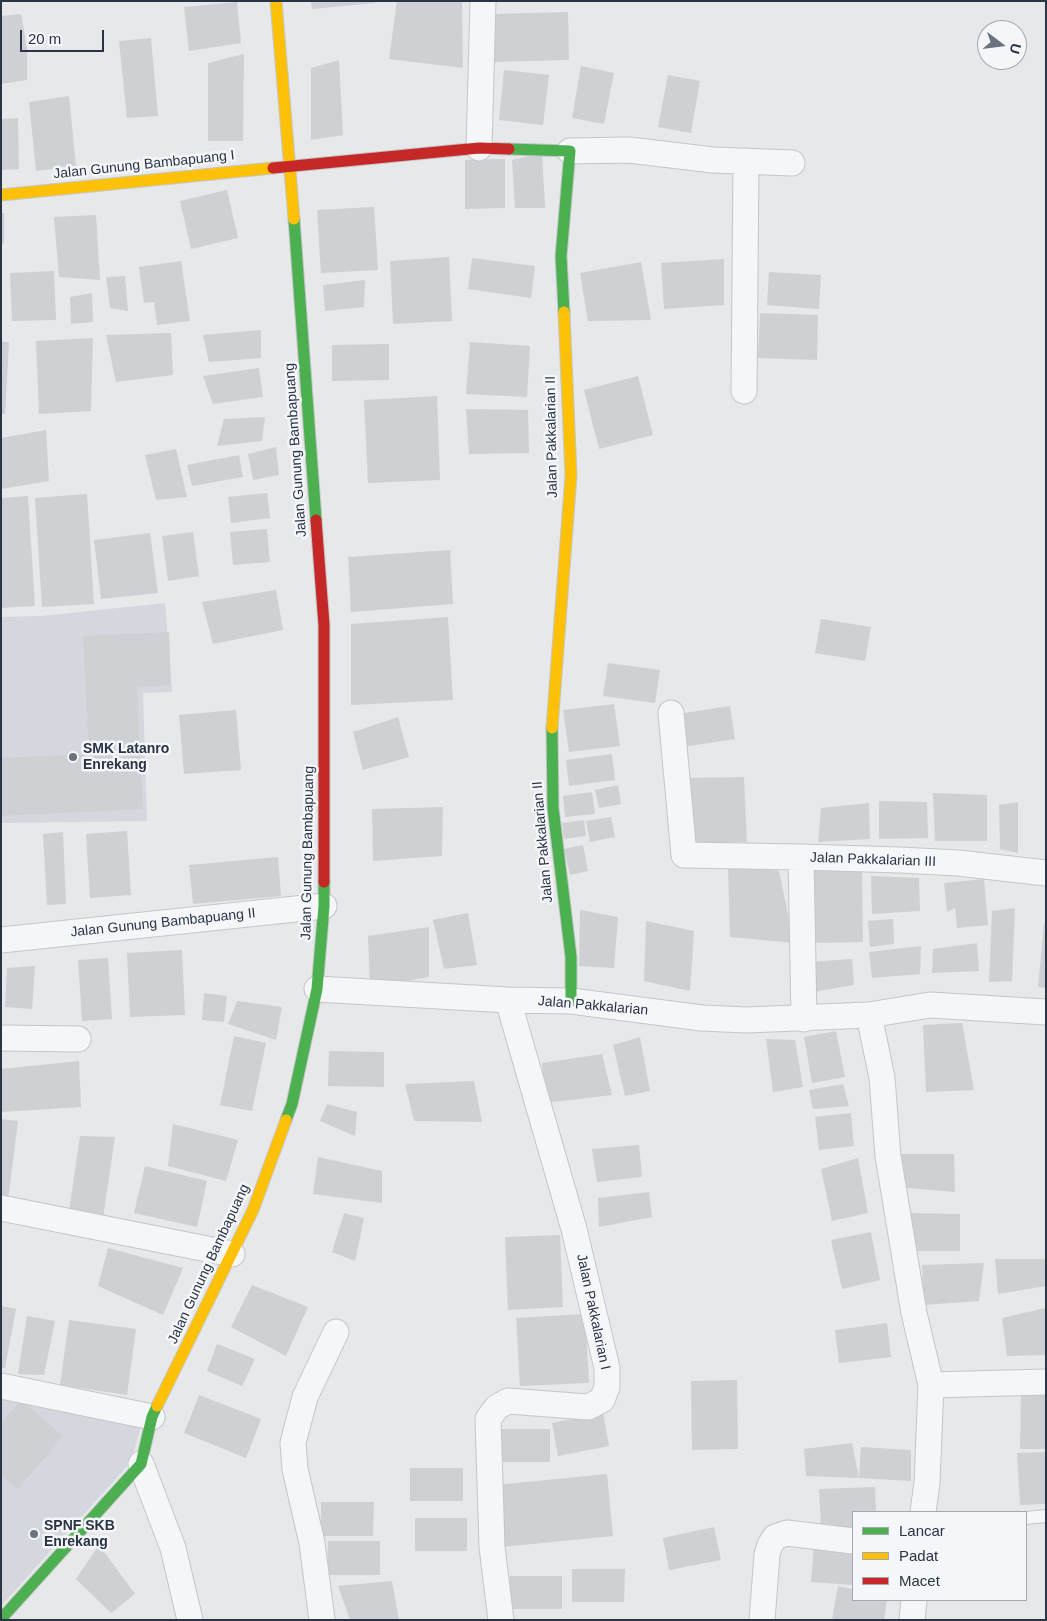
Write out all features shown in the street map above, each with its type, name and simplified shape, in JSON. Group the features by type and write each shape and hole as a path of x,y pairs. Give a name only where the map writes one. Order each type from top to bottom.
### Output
{"street":[{"name":"Jalan Gunung Bambapuang","path":"1,1618 141,1464 152,1417 254,1210 292,1104 318,989 324,906 324,625 276,1"},
{"path":"479,148 483,1"},
{"path":"290,166 479,148 570,151 629,150 713,160 792,163"},
{"name":"Jalan Pakkalarian II","path":"570,151 561,256 571,475 552,719 551,758 552,808 571,957 571,1001"},
{"path":"744,391 746,161"},
{"name":"Jalan Gunung Bambapuang I","path":"1,195 290,166"},
{"path":"671,713 684,855 801,857"},
{"name":"Jalan Pakkalarian III","path":"804,1019 801,857 958,863 1046,873"},
{"name":"Jalan Gunung Bambapuang II","path":"1,940 324,906"},
{"name":"Jalan Pakkalarian","path":"318,989 508,1000 571,1001 702,1018 746,1020 868,1015 930,1005 1046,1012"},
{"name":"Jalan Pakkalarian I","path":"501,1620 492,1547 488,1420 497,1407 508,1401 588,1407 602,1400 607,1387 607,1368 574,1229 508,1000"},
{"path":"868,1015 882,1078 888,1156 914,1313 932,1385 927,1483 923,1511"},
{"path":"1,1038 78,1039"},
{"path":"1,1208 232,1254"},
{"path":"322,1620 312,1543 294,1470 293,1443 306,1397 336,1332"},
{"path":"932,1385 1046,1382"},
{"path":"1,1386 152,1417"},
{"path":"141,1464 172,1548 190,1620"},
{"path":"762,1620 767,1555 775,1537 787,1533 852,1541"},
{"path":"912,1620 914,1601"}],"lane":[{"path":"1027,1518 1046,1516"}],"shaded area":[{"name":"SMK Latanro Enrekang","path":"165,603 172,692 143,693 147,821 1,823 1,617 42,616"},
{"name":"SPNF SKB Enrekang","path":"1,1393 142,1422 131,1462 1,1606"}],"building":[{"path":"311,1 375,1 375,3 312,9"},
{"path":"397,1 462,1 463,68 389,59"},
{"path":"237,2 241,43 189,51 184,7"},
{"path":"568,12 569,60 494,62 492,14"},
{"path":"21,14 27,47 27,80 1,84 1,16"},
{"path":"151,38 158,116 127,118 119,41"},
{"path":"244,54 243,141 208,141 208,63"},
{"path":"339,60 343,135 311,140 311,68"},
{"path":"581,66 614,73 604,124 572,118"},
{"path":"504,70 549,75 543,125 499,120"},
{"path":"668,75 700,81 691,133 658,127"},
{"path":"69,96 76,166 36,171 29,102"},
{"path":"18,118 19,169 1,170 1,119"},
{"path":"542,153 545,208 515,208 512,160"},
{"path":"505,159 505,208 465,209 465,160"},
{"path":"227,190 238,238 191,249 180,201"},
{"path":"374,207 378,270 321,273 317,210"},
{"path":"1,213 4,213 4,244 1,244"},
{"path":"96,215 100,280 59,277 54,217"},
{"path":"449,257 452,321 393,324 390,261"},
{"path":"472,258 535,266 531,298 468,289"},
{"path":"724,259 724,305 664,309 661,263"},
{"path":"181,261 190,321 157,325 154,302 144,303 139,267"},
{"path":"641,262 651,320 588,321 580,273"},
{"path":"54,271 56,320 12,321 10,273"},
{"path":"769,272 821,275 819,309 767,305"},
{"path":"125,276 128,311 110,308 106,277"},
{"path":"365,280 364,307 325,311 323,285"},
{"path":"92,293 93,322 71,324 70,297"},
{"path":"760,313 818,315 817,360 758,358"},
{"path":"261,330 261,358 209,362 203,335"},
{"path":"171,333 173,375 116,382 106,335"},
{"path":"93,338 91,411 39,414 36,341"},
{"path":"1,342 9,342 5,414 1,414"},
{"path":"470,342 530,346 527,397 466,394"},
{"path":"389,344 389,380 332,381 332,345"},
{"path":"259,368 263,397 213,404 203,376"},
{"path":"638,376 653,435 599,449 584,390"},
{"path":"437,396 440,480 368,483 364,400"},
{"path":"466,409 528,410 529,453 469,454"},
{"path":"265,417 262,441 217,446 224,419"},
{"path":"46,430 49,481 1,489 1,438"},
{"path":"276,447 279,475 253,480 248,454"},
{"path":"176,449 187,497 156,500 145,455"},
{"path":"239,455 243,477 192,486 187,465"},
{"path":"267,493 270,518 231,523 228,497"},
{"path":"87,494 94,604 42,607 35,498"},
{"path":"28,496 35,606 1,608 1,498"},
{"path":"267,529 270,562 233,565 230,532"},
{"path":"193,532 199,576 168,581 162,536"},
{"path":"150,533 158,593 101,599 94,540"},
{"path":"450,550 453,604 351,612 348,557"},
{"path":"276,590 283,630 213,644 202,602"},
{"path":"448,617 453,700 351,705 351,624"},
{"path":"821,619 871,627 865,661 815,653"},
{"path":"169,632 171,685 137,687 143,809 1,816 1,758 89,754 83,636"},
{"path":"608,663 660,670 655,703 603,696"},
{"path":"614,704 620,746 569,752 563,710"},
{"path":"730,706 735,739 683,747 678,714"},
{"path":"236,710 241,770 184,774 179,715"},
{"path":"398,717 409,757 363,770 353,732"},
{"path":"612,754 615,780 569,786 566,760"},
{"path":"744,777 747,842 689,844 687,778"},
{"path":"618,785 621,804 599,808 595,790"},
{"path":"592,792 595,814 565,817 563,796"},
{"path":"933,793 987,795 987,841 935,841"},
{"path":"879,801 927,802 928,838 879,839"},
{"path":"1018,802 1018,853 1000,849 999,805"},
{"path":"869,803 870,839 818,842 821,808"},
{"path":"443,807 442,856 373,861 372,809"},
{"path":"611,817 615,837 590,842 586,821"},
{"path":"584,820 586,836 564,839 562,823"},
{"path":"127,831 131,895 90,898 86,834"},
{"path":"63,832 66,904 47,905 43,834"},
{"path":"583,845 588,871 570,875 564,849"},
{"path":"278,857 281,896 193,904 189,865"},
{"path":"728,866 779,871 794,943 730,937"},
{"path":"862,869 863,942 811,943 810,870"},
{"path":"871,876 919,878 920,911 872,914"},
{"path":"984,879 988,925 957,928 955,908 947,912 944,883"},
{"path":"1015,908 1012,981 989,982 992,911"},
{"path":"580,910 618,917 614,968 579,966"},
{"path":"468,913 477,965 444,969 433,920"},
{"path":"893,919 894,944 870,947 868,921"},
{"path":"646,921 694,931 690,991 644,981"},
{"path":"1044,924 1046,924 1046,988 1038,987"},
{"path":"429,927 429,977 370,987 368,936"},
{"path":"977,943 979,971 932,973 933,949"},
{"path":"921,946 920,974 872,978 869,952"},
{"path":"182,950 185,1015 130,1017 127,953"},
{"path":"108,958 112,1019 82,1021 78,960"},
{"path":"852,959 854,985 813,992 810,962"},
{"path":"35,966 32,1009 5,1007 7,968"},
{"path":"204,993 227,996 224,1022 202,1020"},
{"path":"237,1001 282,1007 276,1040 228,1024"},
{"path":"962,1023 974,1090 926,1092 923,1025"},
{"path":"836,1031 845,1077 812,1083 804,1037"},
{"path":"234,1036 266,1043 252,1111 220,1105"},
{"path":"640,1037 650,1091 625,1096 613,1045"},
{"path":"766,1039 795,1040 803,1087 773,1092"},
{"path":"329,1051 384,1052 384,1087 328,1086"},
{"path":"602,1054 612,1095 545,1103 542,1063"},
{"path":"79,1061 81,1107 1,1112 1,1069"},
{"path":"474,1081 482,1122 414,1121 405,1084"},
{"path":"843,1084 849,1106 813,1109 809,1090"},
{"path":"327,1104 357,1112 355,1136 320,1121"},
{"path":"851,1113 854,1146 819,1150 815,1117"},
{"path":"1,1119 18,1121 8,1201 1,1198"},
{"path":"173,1124 238,1140 226,1181 168,1166"},
{"path":"80,1136 115,1137 103,1218 68,1218"},
{"path":"639,1145 642,1177 597,1182 592,1149"},
{"path":"893,1154 954,1154 955,1192 897,1187"},
{"path":"318,1157 382,1171 382,1203 313,1194"},
{"path":"858,1158 868,1213 832,1221 821,1169"},
{"path":"145,1166 207,1181 197,1227 134,1213"},
{"path":"649,1192 652,1217 599,1227 598,1198"},
{"path":"344,1213 364,1218 355,1261 332,1252"},
{"path":"906,1213 960,1214 960,1251 907,1251"},
{"path":"871,1232 880,1280 842,1289 831,1240"},
{"path":"560,1235 563,1307 508,1310 505,1237"},
{"path":"108,1248 183,1268 163,1315 98,1286"},
{"path":"995,1259 1046,1259 1046,1286 998,1294"},
{"path":"984,1263 979,1301 924,1305 922,1265"},
{"path":"252,1285 308,1307 286,1356 231,1327"},
{"path":"1,1306 16,1309 5,1368 1,1368"},
{"path":"1045,1308 1046,1355 1007,1356 1002,1318"},
{"path":"585,1314 589,1383 520,1386 516,1318"},
{"path":"27,1316 55,1321 44,1375 18,1374"},
{"path":"69,1320 136,1329 127,1395 60,1385"},
{"path":"887,1323 891,1357 839,1363 835,1330"},
{"path":"217,1344 255,1359 242,1386 207,1371"},
{"path":"737,1380 738,1449 692,1450 691,1381"},
{"path":"1021,1392 1046,1392 1046,1449 1020,1449"},
{"path":"199,1395 261,1419 246,1458 184,1433"},
{"path":"21,1400 63,1436 18,1489 1,1476 1,1423"},
{"path":"603,1413 609,1446 558,1456 552,1423"},
{"path":"498,1429 550,1429 550,1462 497,1462"},
{"path":"852,1443 859,1478 806,1476 804,1449"},
{"path":"861,1447 911,1450 911,1481 859,1478"},
{"path":"1046,1452 1046,1504 1020,1505 1017,1453"},
{"path":"410,1468 463,1468 463,1501 410,1501"},
{"path":"607,1474 613,1536 502,1547 496,1485"},
{"path":"875,1487 876,1511 852,1511 852,1531 821,1529 819,1489"},
{"path":"321,1502 374,1502 373,1536 321,1536"},
{"path":"415,1518 467,1518 467,1551 415,1551"},
{"path":"714,1527 721,1560 669,1570 663,1538"},
{"path":"328,1541 380,1541 380,1575 327,1575"},
{"path":"814,1543 852,1546 852,1585 811,1582"},
{"path":"99,1545 135,1594 111,1613 76,1579"},
{"path":"572,1569 625,1569 624,1602 572,1602"},
{"path":"510,1576 562,1576 562,1609 510,1609"},
{"path":"392,1581 399,1620 350,1620 338,1586"},
{"path":"838,1586 852,1589 852,1601 887,1601 884,1620 832,1620"}],"traffic: fast":[{"path":"509,149 570,151 561,256 564,312"},
{"path":"294,219 316,520"},
{"path":"552,728 553,808 571,957 571,1001"},
{"path":"286,1120 292,1104 317,989 324,906 324,882"},
{"path":"1,1619 141,1464 152,1417 157,1406"}],"traffic: slow":[{"path":"276,1 294,219"},
{"path":"1,195 273,168"},
{"path":"552,728 571,475 564,312"},
{"path":"157,1406 253,1210 286,1120"}],"traffic: jam":[{"path":"273,168 479,148 509,149"},
{"path":"316,520 324,625 324,882"}],"place":[{"name":"SMK Latanro Enrekang","path":"73,757"},
{"name":"SPNF SKB Enrekang","path":"34,1534"}]}
